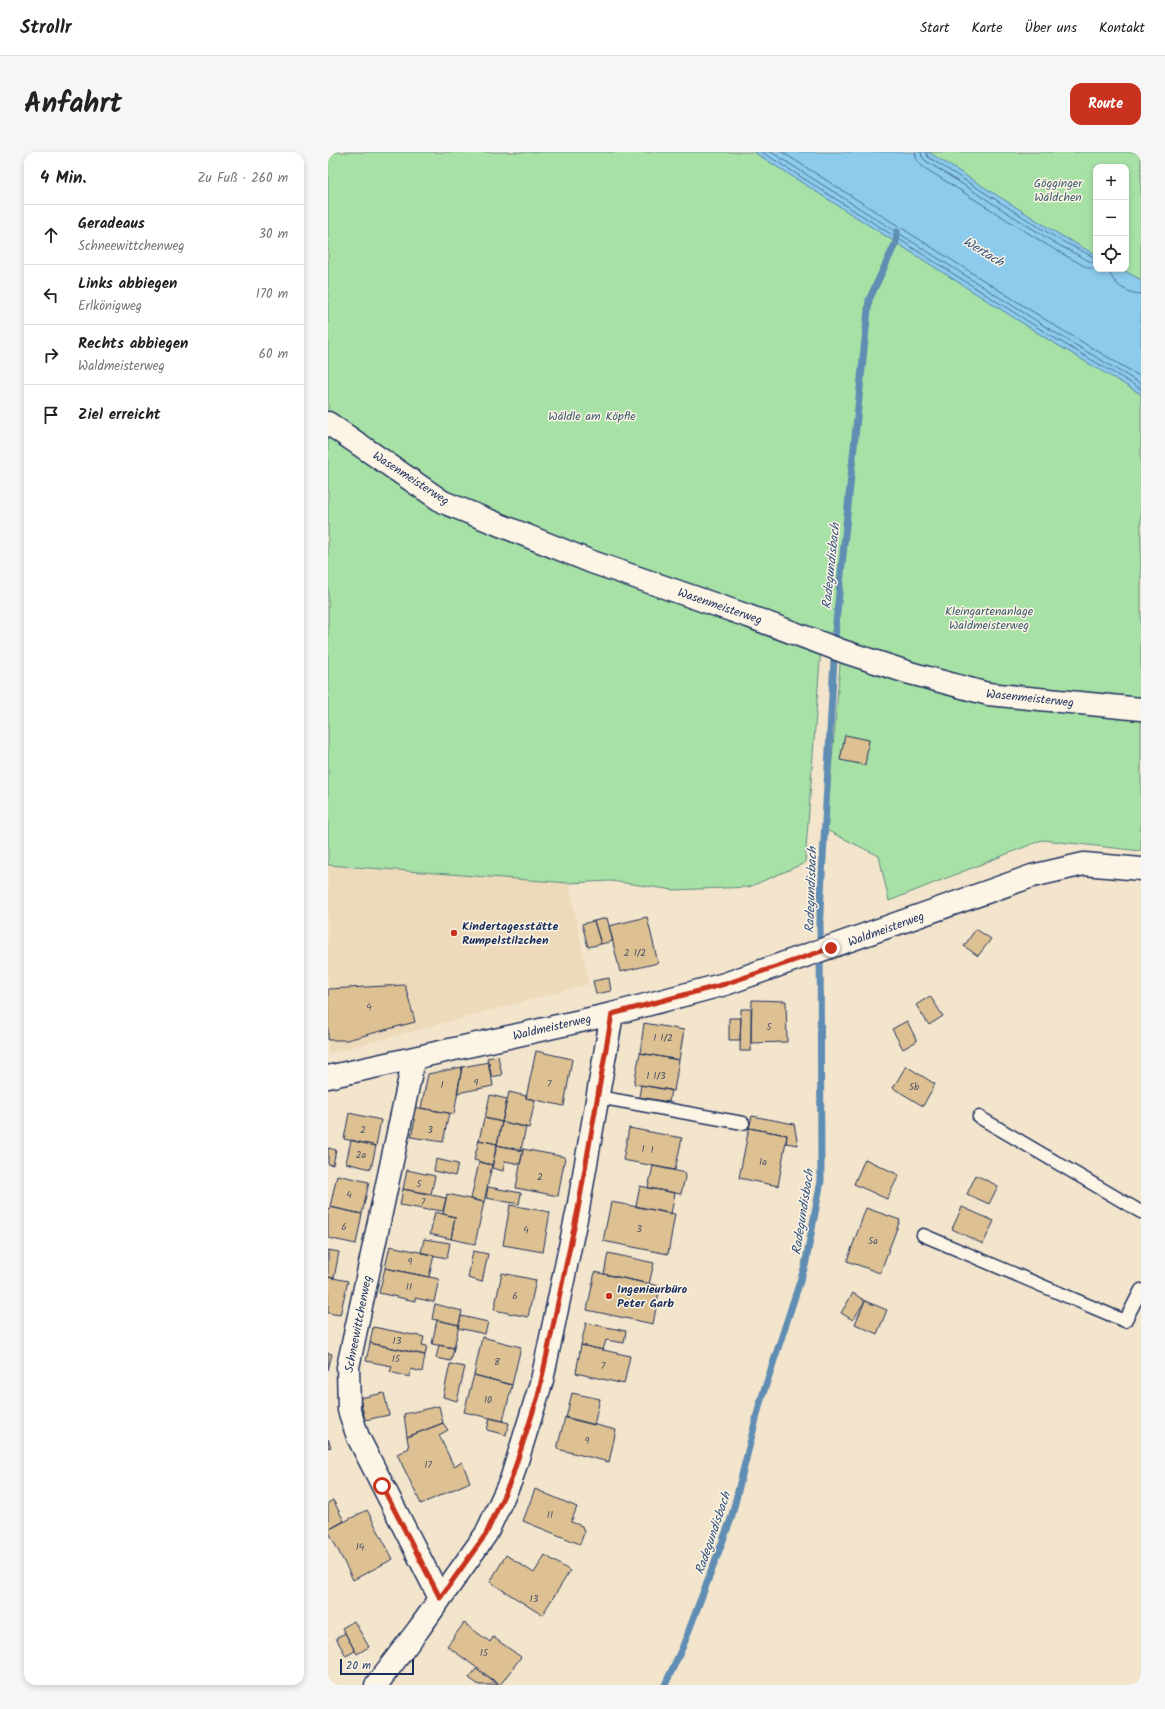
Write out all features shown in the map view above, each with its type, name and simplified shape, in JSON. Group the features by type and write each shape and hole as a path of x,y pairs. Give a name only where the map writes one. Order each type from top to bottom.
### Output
{"street":[{"name":"Wasenmeisterweg","path":"328,423 443,502 592,562 845,652 988,694 1141,709"},
{"name":"Waldmeisterweg","path":"329,1079 414,1058 612,1014 725,984 831,948 1032,876 1084,864 1141,869"},
{"path":"376,1685 418,1630 486,1534 511,1480 536,1403 578,1209 612,1014"},
{"name":"Schneewittchenweg","path":"414,1058 348,1367 349,1410 358,1437 440,1598"}],"lane":[{"path":"598,1097 743,1123"},
{"path":"979,1117 1141,1212"},
{"path":"923,1235 1125,1321 1141,1290"}],"shaded area":[{"name":"Kindertagesstätte Rumpelstilzchen","path":"328,865 569,883 589,984 328,1054"}],"green space":[{"name":"Wäldle am Köpfle","path":"328,152 754,152 1049,340 1141,394 1141,851 1042,840 889,901 879,856 826,830 841,653 836,624 821,647 805,863 749,887 674,890 611,881 569,883 328,865"},
{"name":"Gögginger Wäldchen","path":"928,152 1141,152 1141,280 1126,272 1129,272 1129,164 1093,164 1093,253 1060,235"}],"water":[{"name":"Wertach","path":"754,152 928,152 1060,235 1093,253 1093,272 1126,272 1141,280 1141,394 1049,340"}],"building":[{"path":"845,735 869,740 865,765 840,760"},
{"path":"647,917 658,963 620,972 609,926"},
{"path":"607,918 613,941 601,944 594,921"},
{"path":"594,921 601,944 588,947 582,924"},
{"path":"976,929 991,939 978,956 964,946"},
{"path":"609,978 611,991 596,994 593,981"},
{"path":"405,985 415,1022 347,1040 328,1040 328,989"},
{"path":"930,996 943,1016 929,1025 916,1005"},
{"path":"752,1000 786,1001 787,1042 751,1043"},
{"path":"741,1009 751,1009 751,1051 740,1051"},
{"path":"729,1018 741,1018 740,1040 729,1040"},
{"path":"907,1021 917,1041 903,1049 892,1029"},
{"path":"644,1023 684,1030 679,1060 640,1053"},
{"path":"536,1051 572,1059 564,1106 526,1098"},
{"path":"640,1053 679,1060 674,1091 634,1084"},
{"path":"498,1056 502,1075 491,1077 487,1058"},
{"path":"489,1062 493,1086 457,1093 462,1067"},
{"path":"906,1066 935,1084 923,1106 893,1088"},
{"path":"462,1067 454,1114 421,1108 428,1074"},
{"path":"641,1085 671,1090 669,1102 639,1097"},
{"path":"509,1092 535,1100 529,1128 502,1122"},
{"path":"490,1095 507,1099 502,1122 485,1118"},
{"path":"413,1107 449,1113 443,1142 411,1137 415,1120 410,1119"},
{"path":"349,1113 381,1120 376,1146 344,1139"},
{"path":"752,1116 794,1124 798,1145 786,1143 787,1135 749,1128"},
{"path":"484,1118 502,1122 497,1144 479,1140"},
{"path":"502,1122 526,1127 521,1150 497,1145"},
{"path":"629,1128 682,1138 675,1170 623,1160"},
{"path":"749,1128 787,1135 778,1186 739,1178"},
{"path":"351,1140 376,1146 371,1169 346,1163"},
{"path":"479,1140 497,1144 492,1165 474,1160"},
{"path":"497,1145 523,1151 520,1164 505,1161 503,1171 492,1168"},
{"path":"328,1148 336,1150 333,1165 328,1164"},
{"path":"523,1149 565,1157 558,1196 516,1188"},
{"path":"436,1159 458,1164 455,1176 434,1171"},
{"path":"865,1159 899,1175 887,1199 854,1184"},
{"path":"479,1162 492,1165 484,1202 471,1199"},
{"path":"653,1166 686,1173 681,1194 648,1188"},
{"path":"407,1170 435,1176 431,1194 403,1189"},
{"path":"337,1175 369,1182 362,1214 330,1207"},
{"path":"976,1175 998,1186 989,1204 967,1194"},
{"path":"640,1186 675,1193 671,1214 636,1206"},
{"path":"488,1187 521,1193 519,1204 486,1198"},
{"path":"403,1189 446,1198 443,1211 400,1205"},
{"path":"447,1194 484,1202 475,1244 451,1239 455,1217 443,1214"},
{"path":"611,1202 675,1214 668,1254 603,1241"},
{"path":"510,1205 550,1212 543,1252 503,1245"},
{"path":"330,1207 362,1214 356,1244 328,1238 328,1214"},
{"path":"962,1207 994,1221 983,1244 952,1229"},
{"path":"866,1208 900,1220 880,1273 847,1261"},
{"path":"435,1212 455,1217 451,1239 430,1234"},
{"path":"424,1239 450,1243 447,1258 421,1253"},
{"path":"390,1246 434,1255 429,1277 385,1268"},
{"path":"328,1250 339,1252 334,1278 328,1277"},
{"path":"473,1251 488,1254 482,1282 468,1278"},
{"path":"608,1253 654,1263 649,1284 604,1274"},
{"path":"385,1268 439,1279 434,1302 415,1298 415,1301 379,1293"},
{"path":"595,1272 660,1286 653,1324 587,1310"},
{"path":"502,1273 536,1280 528,1317 494,1310"},
{"path":"328,1277 348,1281 340,1315 328,1313"},
{"path":"853,1293 865,1301 853,1320 841,1313"},
{"path":"865,1301 887,1310 877,1334 855,1324"},
{"path":"435,1304 462,1311 459,1325 432,1319"},
{"path":"461,1316 488,1322 485,1334 458,1328"},
{"path":"437,1320 459,1325 454,1348 432,1344"},
{"path":"586,1323 626,1331 624,1343 606,1340 603,1350 581,1345"},
{"path":"373,1327 424,1337 422,1345 427,1346 425,1355 370,1343"},
{"path":"482,1337 521,1347 512,1385 474,1375"},
{"path":"370,1343 425,1355 422,1372 411,1369 410,1377 390,1372 392,1366 366,1361"},
{"path":"439,1345 454,1348 451,1361 436,1358"},
{"path":"581,1345 630,1356 624,1384 576,1373"},
{"path":"328,1353 332,1354 328,1370"},
{"path":"450,1364 465,1367 457,1401 443,1397"},
{"path":"474,1375 512,1385 503,1421 464,1412"},
{"path":"384,1393 389,1415 365,1420 360,1398"},
{"path":"572,1393 600,1399 594,1425 566,1418"},
{"path":"439,1406 443,1423 407,1437 404,1414"},
{"path":"565,1417 616,1430 609,1462 557,1449"},
{"path":"490,1418 509,1423 506,1435 487,1430"},
{"path":"443,1423 448,1430 439,1435 454,1467 462,1462 470,1482 421,1504 397,1454 409,1448 407,1437"},
{"path":"328,1439 331,1447 328,1448"},
{"path":"535,1489 577,1507 571,1522 582,1526 584,1533 580,1544 523,1521"},
{"path":"333,1500 344,1521 328,1530 328,1503"},
{"path":"367,1510 393,1559 353,1580 328,1530"},
{"path":"506,1555 534,1573 545,1555 570,1571 542,1615 490,1582"},
{"path":"354,1621 369,1647 357,1654 342,1628"},
{"path":"464,1623 490,1642 493,1637 521,1657 500,1685 447,1646"},
{"path":"345,1633 355,1651 346,1656 336,1638"},
{"path":"476,1669 498,1685 479,1685 469,1678"}],"waterway":[{"name":"Radegundisbach","path":"665,1685 683,1646 731,1519 760,1403 805,1266 821,1181 820,912 836,623 869,300 896,242 897,232"}],"place":[{"name":"Kindertagesstätte Rumpelstilzchen","path":"454,933"},
{"name":"Ingenieurbüro Peter Garb","path":"609,1296"}],"route":[{"path":"382,1486 440,1598 486,1534 511,1480 538,1396 578,1209 612,1014 725,984 831,948"}],"park label":[{"name":"Kleingartenanlage Waldmeisterweg","path":"989,618"}]}
